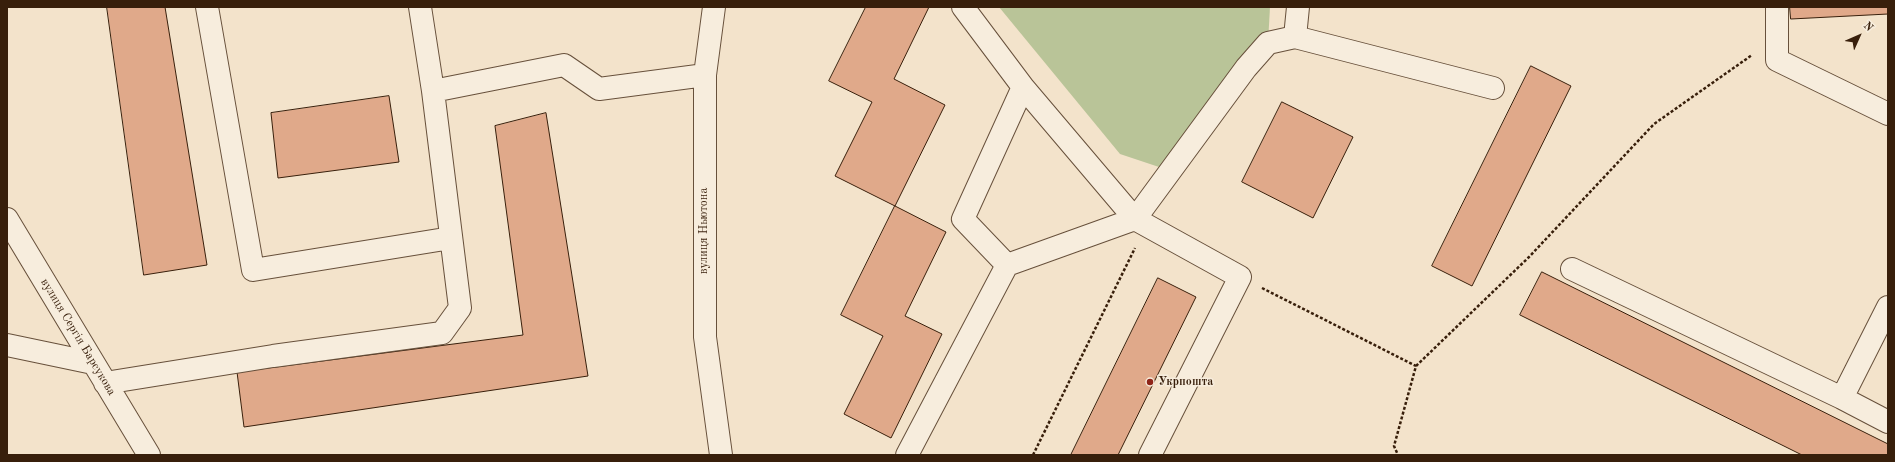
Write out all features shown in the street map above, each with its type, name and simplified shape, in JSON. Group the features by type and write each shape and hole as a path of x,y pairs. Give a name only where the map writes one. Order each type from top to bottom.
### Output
{"street":[{"path":"207,7 253,270 452,238"},
{"path":"105,383 274,356 442,333 460,308 433,91 420,7"},
{"name":"вулиця Ньютона","path":"714,7 705,75 705,337 721,455"},
{"path":"963,7 1023,87 1141,222 1240,277 1150,455"},
{"path":"1295,37 1298,7"},
{"path":"1777,7 1777,60 1888,114"},
{"path":"907,455 1007,265 1141,222 1250,63 1268,43 1295,37 1493,88"},
{"path":"433,91 564,65 599,89 705,75"},
{"path":"1007,265 963,219 1023,87"},
{"name":"вулиця Сергія Барсукова","path":"7,219 149,455"},
{"path":"1572,269 1842,398 1888,422"},
{"path":"1842,398 1888,308"},
{"path":"7,346 93,363"}],"path":[{"path":"1398,455 1394,446 1416,366 1530,257 1654,124 1777,38"},
{"path":"1033,455 1141,222"},
{"path":"1240,277 1416,366"}],"green space":[{"path":"999,7 1270,7 1268,43 1171,171 1120,154"}],"building":[{"path":"107,7 165,7 207,265 144,275"},
{"path":"866,7 929,7 894,79 945,105 895,206 835,176 872,102 829,81"},
{"path":"1790,7 1888,7 1888,14 1791,19"},
{"path":"1531,66 1571,86 1472,286 1432,266"},
{"path":"389,96 399,162 278,178 271,113"},
{"path":"1282,102 1353,137 1313,218 1242,182"},
{"path":"546,113 588,376 244,427 237,372 523,335 495,126"},
{"path":"895,206 946,232 905,316 942,334 891,438 844,414 883,336 841,315"},
{"path":"1542,272 1888,444 1888,455 1802,455 1520,315"},
{"path":"1158,278 1196,297 1118,455 1071,455"}],"place":[{"name":"Укрпошта","path":"1150,382"}]}
